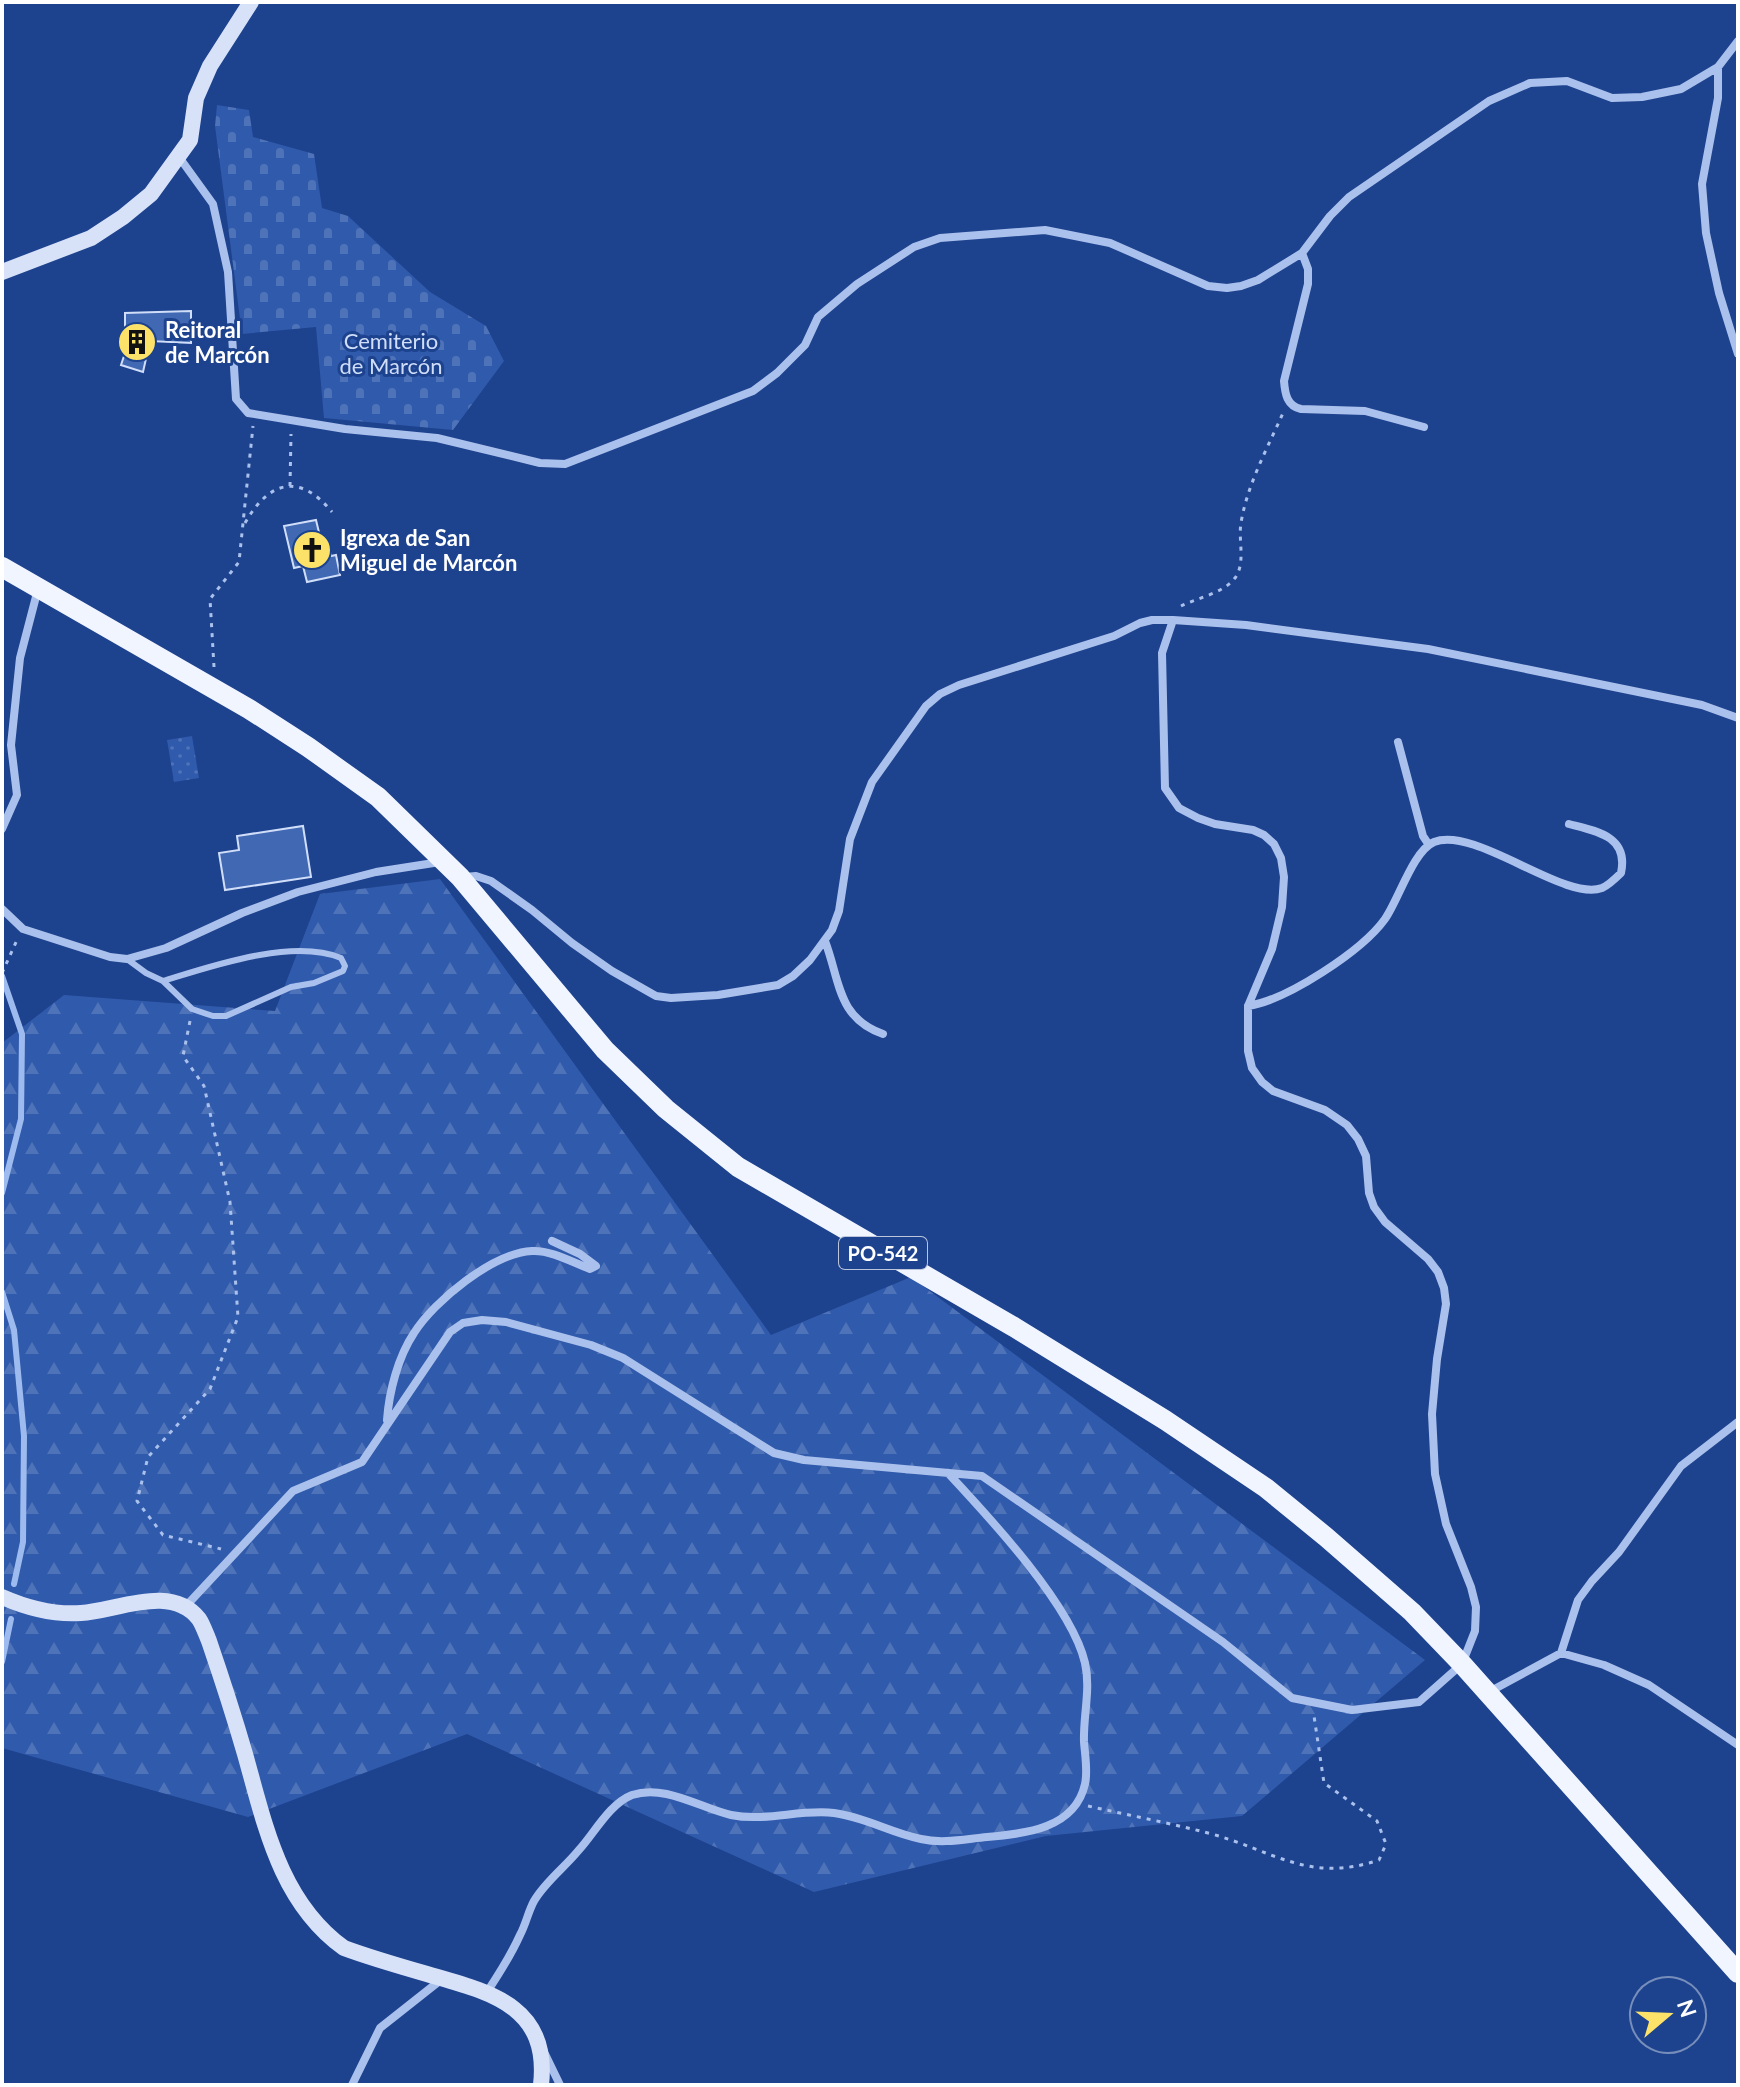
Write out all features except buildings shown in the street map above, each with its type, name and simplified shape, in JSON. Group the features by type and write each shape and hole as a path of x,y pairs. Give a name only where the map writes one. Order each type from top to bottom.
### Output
{"main road":[{"name":"PO-542","path":"2,567 249,709 378,797 460,877 605,1050 666,1109 738,1167 1014,1327 1165,1420 1266,1488 1412,1612 1488,1692 1738,1973"}],"street":[{"path":"2,272 91,238 151,194 190,140 196,98 210,66 251,2"},
{"path":"178,156 213,204 228,272 236,399 248,413 345,429 437,438 540,463 565,464 753,391 777,373 805,345 818,317 857,284 914,247 940,238 1045,230 1110,243 1208,286 1241,286 1258,280 1302,253 1349,197 1489,101 1530,83 1567,81 1612,98 1642,97 1681,89 1718,67 1738,41"},
{"path":"1718,67 1718,98 1702,184 1706,233 1719,293 1738,354"},
{"path":"1302,253 1308,269 1308,284 1284,381 1288,401 1301,409 1365,411 1424,427"},
{"path":"2,829 17,795 11,745 20,658 38,588"},
{"path":"460,877 476,876 491,881 592,957 656,996 718,995 778,985 793,976 825,941 839,911 850,839 860,809 872,782 926,706 940,694 959,685 1114,636 1152,620 1246,625 1428,649 1702,705 1738,718"},
{"path":"186,1606 293,1491 362,1462 450,1332 463,1323 482,1320 506,1322 591,1345 623,1358 774,1453 804,1460 982,1476 1223,1642 1292,1698 1352,1710 1419,1702 1462,1664 1475,1631 1476,1607 1438,1496 1434,1459 1432,1414 1446,1304 1444,1288 1438,1272 1428,1259 1385,1222 1374,1207 1369,1193 1366,1156 1347,1125 1325,1110 1273,1091 1257,1075 1248,1051 1248,1006 1272,949 1282,907 1284,877 1281,858 1274,844 1264,835 1198,818 1179,808 1165,788 1162,653 1173,620"},
{"path":"1398,742 1423,836 1429,845"},
{"path":"1248,1006 1268,1002 1362,944 1385,920 1419,855 1429,845 1444,839 1455,840 1520,864 1574,888 1601,888 1621,873 1621,852 1607,835 1569,824"},
{"path":"2,909 23,929 110,957 127,959 166,948 242,913 298,892 376,872 444,861"},
{"path":"825,941 847,1007 859,1023 883,1034"},
{"path":"387,1422 388,1401 412,1335 445,1300 485,1267 508,1255 533,1250 553,1254 590,1269 596,1266 580,1254 552,1241"},
{"path":"1561,1653 1578,1600 1592,1581 1619,1552 1681,1466 1738,1422"},
{"path":"487,1992 520,1936 534,1902 614,1807 634,1795 665,1794 731,1815 749,1817 832,1813 857,1817 919,1839 941,1842 1026,1833 1052,1825 1077,1804 1086,1783 1083,1730 1087,1690 1082,1652 1065,1618 1013,1548 948,1472"},
{"path":"2,1597 47,1612 107,1610 156,1600 186,1606 200,1619 209,1641 269,1839 292,1892 309,1917 344,1948 504,2000 520,2013 538,2037 560,2085"},
{"path":"1488,1692 1561,1653 1604,1665 1649,1685 1738,1745"},
{"path":"352,2085 380,2028 392,2015 442,1979"},
{"path":"541,2085 542,2049"}],"lane":[{"path":"127,959 163,981 192,1009 213,1016 226,1016 291,987 314,983 343,971 345,966 341,958 329,953 271,954 237,959 163,981"}],"path":[{"path":"1152,620 1225,587 1237,576 1240,523 1288,401"},
{"path":"214,672 210,599 239,562 255,414"},
{"path":"290,486 292,420"},
{"path":"243,526 255,505 280,487 309,491 332,512"},
{"path":"2,973 23,929"},
{"path":"192,1009 183,1056 204,1086 230,1202 238,1317 210,1389 148,1457 137,1501 163,1535 236,1553"},
{"path":"2,1113 2,1122"},
{"path":"1077,1804 1211,1834 1294,1865 1353,1869 1379,1860 1386,1844 1377,1821 1324,1783 1312,1702"}],"green space":[{"name":"Cemiterio de Marcón","path":"217,105 249,110 253,137 314,154 322,208 348,216 430,292 486,326 504,361 453,430 324,418 316,327 242,334 215,126"},
{"path":"192,736 199,778 174,782 167,740"},
{"path":"440,879 771,1335 911,1277 1425,1660 1242,1816 1046,1836 814,1892 467,1734 248,1817 2,1748 2,1043 64,995 275,1011 320,894"}],"waterway":[{"path":"2,976 22,1034 21,1119 2,1193"},
{"path":"2,1292 14,1330 24,1436 23,1542 14,1584"},
{"path":"2,1662 11,1619"}],"place":[{"name":"Reitoral de Marcón","path":"137,342"},
{"name":"Igrexa de San Miguel de Marcón","path":"312,550"}]}
